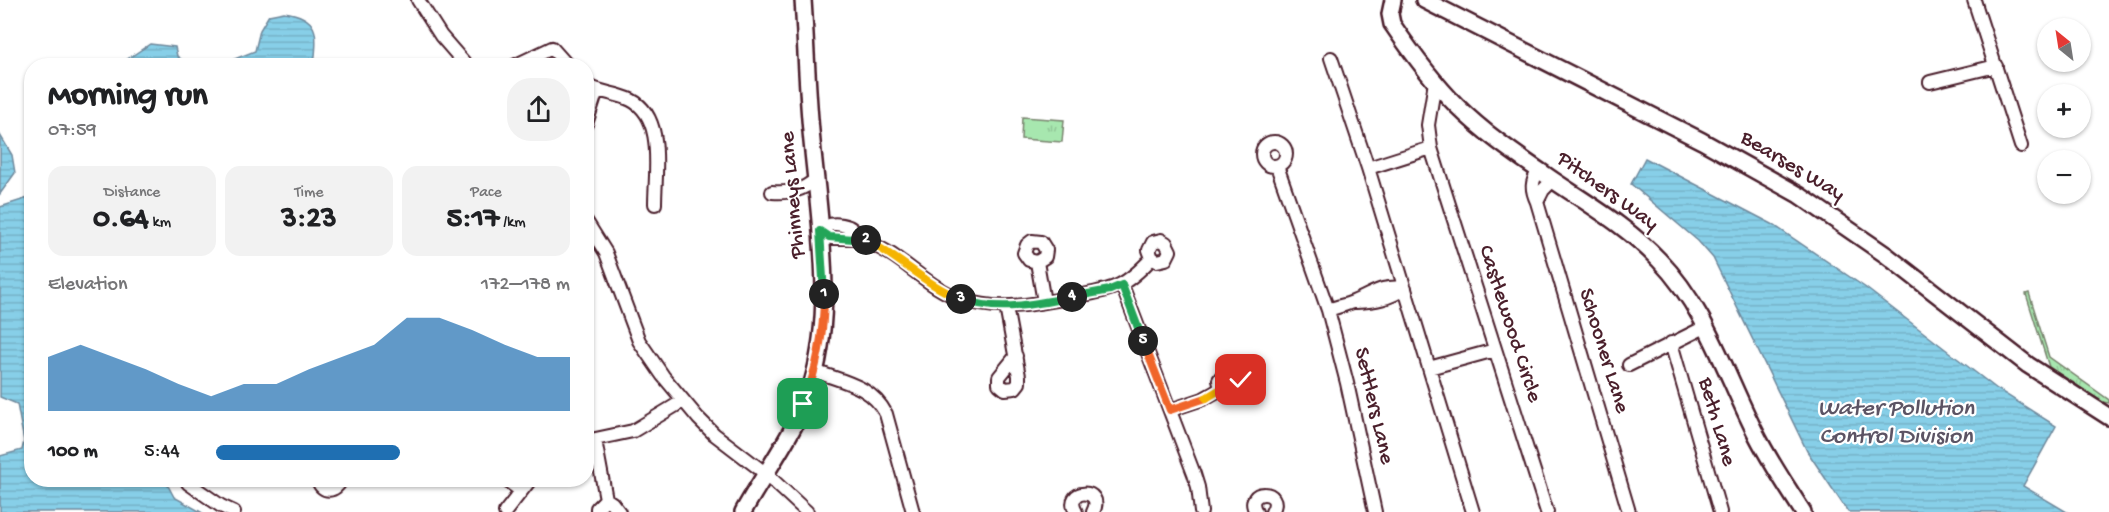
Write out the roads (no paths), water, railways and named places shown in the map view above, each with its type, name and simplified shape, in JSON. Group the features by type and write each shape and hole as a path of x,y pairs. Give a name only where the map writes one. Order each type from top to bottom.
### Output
{"main road":[{"name":"Phinneys Lane","path":"743,512 794,425 815,371 824,317 824,289 808,94 803,0"},
{"name":"Pitchers Way","path":"1393,0 1390,14 1392,24 1435,82 1455,104 1480,127 1539,170 1615,220 1644,244 1684,289 1705,327 1755,432 1803,512"},
{"name":"Bearses Way","path":"1424,0 1702,141 1799,195 1886,255 2028,365 2109,417"}],"street":[{"path":"418,0 457,58"},
{"path":"1974,0 2021,146"},
{"path":"531,58 552,48 561,58"},
{"path":"1331,58 1368,168 1473,512"},
{"path":"1930,82 1995,66"},
{"name":"Castlewood Circle","path":"1435,82 1428,132 1431,148 1547,512"},
{"path":"594,88 632,100 649,116 655,135 655,204"},
{"path":"1432,109 1455,104"},
{"path":"1368,168 1431,148"},
{"name":"Settlers Lane","path":"1277,166 1328,310 1347,383 1375,512"},
{"name":"Schooner Lane","path":"1539,170 1532,184 1532,190 1629,512"},
{"path":"772,192 805,189 816,179"},
{"path":"1537,201 1543,190 1553,180"},
{"path":"820,231 824,226 836,224 852,229 950,294 978,304 1006,307 1104,291 1122,285 1131,280 1152,258"},
{"path":"594,234 606,253 639,341 683,401 714,434 765,473 807,512"},
{"path":"1037,262 1044,302"},
{"path":"1122,285 1198,487 1201,512"},
{"path":"1328,310 1354,302 1375,301 1394,296 1405,288"},
{"path":"1006,307 1016,356"},
{"path":"1629,365 1705,327"},
{"name":"Beth Lane","path":"1671,343 1720,512"},
{"path":"1429,368 1495,350"},
{"path":"815,371 863,389 878,400 886,414 913,512"},
{"path":"1170,410 1203,399 1221,389"},
{"path":"594,439 633,431 683,401"},
{"path":"594,452 606,499 619,512"},
{"path":"194,487 234,512"},
{"path":"322,487 327,490 336,487"},
{"path":"516,487 521,491"},
{"path":"505,512 524,487"},
{"path":"1076,512 1073,504 1074,498 1085,493 1093,496 1095,501 1093,512"},
{"path":"1256,512 1253,506 1254,501 1258,496 1264,494 1271,496 1275,501 1272,512"},
{"path":"597,512 597,508 606,499"}],"water":[{"path":"284,12 296,14 311,23 316,37 315,58 237,58 255,51 260,30 269,15"},
{"path":"150,44 175,47 180,58 129,58"},
{"path":"0,135 12,155 15,173 0,194"},
{"name":"Water Pollution Control Division","path":"1645,158 1772,224 1866,288 1997,389 2056,426 2023,486 2067,512 1848,512 1807,451 1713,258 1698,241 1631,184"},
{"path":"24,199 24,441 17,404 0,397 0,207"},
{"path":"24,441 24,487 169,487 174,497 201,512 0,512 0,456 22,450"}]}
